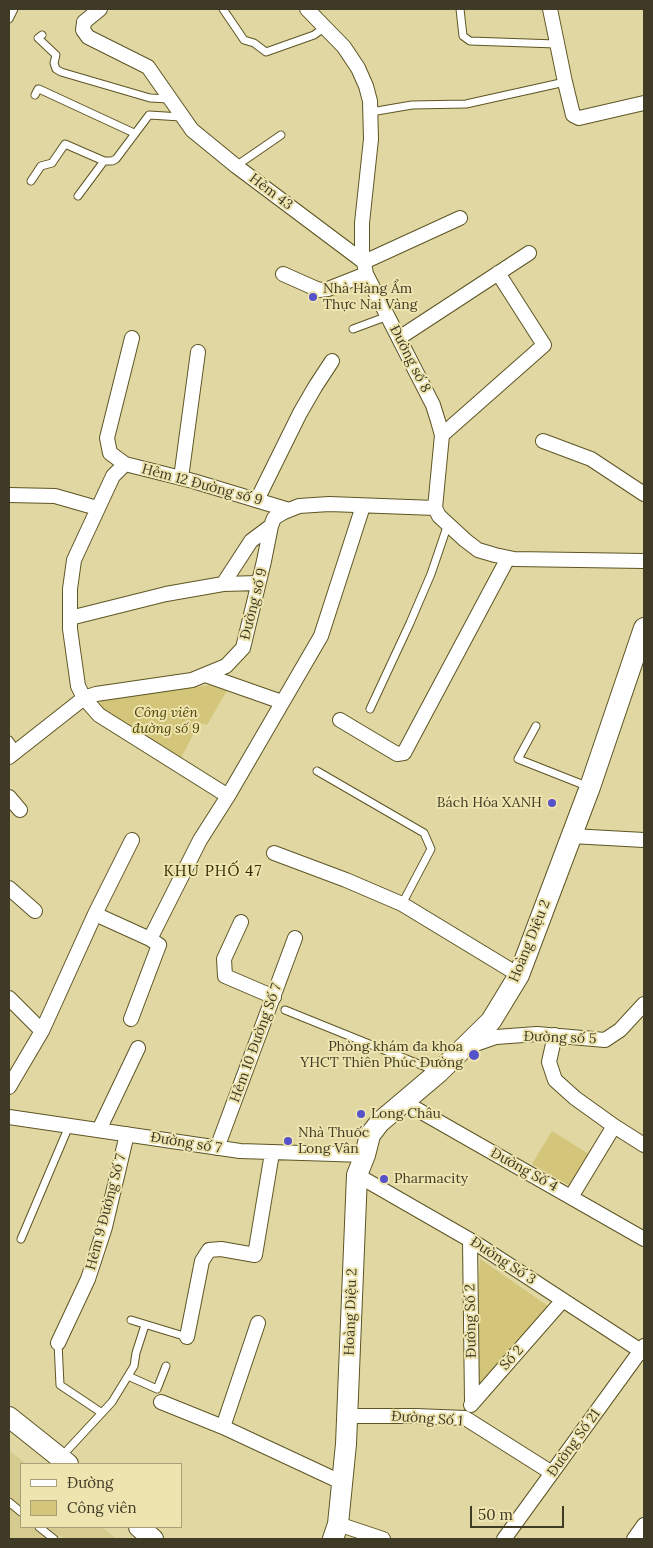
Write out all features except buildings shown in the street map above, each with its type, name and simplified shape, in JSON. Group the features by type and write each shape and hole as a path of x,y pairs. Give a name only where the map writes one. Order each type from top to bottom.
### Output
{"street":[{"name":"Hẻm 43","path":"100,9 84,22 83,30 88,37 148,67 192,130 365,268"},
{"name":"Đường số 8","path":"306,9 325,26 344,48 358,68 366,86 371,112 371,139 362,223 362,251 365,268 433,405 442,435 435,508"},
{"path":"550,9 556,44 573,115 579,118 644,103"},
{"path":"283,274 319,290 328,289 460,218"},
{"path":"399,338 529,252"},
{"path":"442,435 544,345 498,272"},
{"path":"125,464 110,452 107,438 132,338"},
{"path":"180,478 198,352"},
{"path":"257,500 300,413 332,361"},
{"path":"543,442 591,459 644,494"},
{"name":"Hẻm 12 Đường số 9","path":"84,698 78,686 70,629 70,589 74,560 113,476 125,464 289,510"},
{"path":"9,495 55,496 97,508"},
{"path":"223,584 251,541 271,526 274,518 298,506 329,504 435,508 439,516 478,550 508,558 644,561"},
{"path":"150,939 200,840 322,636 363,506"},
{"name":"Đường số 9","path":"12,749 84,698 96,694 192,680 226,666 243,648 271,526"},
{"path":"340,720 397,754 404,753 508,558"},
{"path":"70,618 166,594 223,584 258,583"},
{"name":"Hoàng Diệu 2","path":"336,1532 343,1483 347,1416 357,1176 370,1134 380,1122 439,1072 491,1021 518,975 590,787 644,628"},
{"path":"205,675 282,702"},
{"path":"84,698 99,715 228,796"},
{"path":"9,797 20,810"},
{"path":"571,836 644,840"},
{"path":"9,1087 42,1031 95,914 132,840"},
{"path":"274,853 346,880 402,904 518,975"},
{"path":"9,888 35,912"},
{"path":"95,914 150,939 158,945 131,1019"},
{"path":"241,922 224,959 225,976 274,997"},
{"name":"Hẻm 10 Đường Số 7","path":"217,1148 295,938"},
{"path":"9,998 42,1031"},
{"name":"Đường số 5","path":"464,1048 496,1037 537,1034 605,1040 620,1030 644,1004"},
{"path":"555,1035 549,1062 555,1080 575,1098 644,1146"},
{"path":"99,1130 138,1048"},
{"name":"Đường Số 4","path":"404,1102 644,1239"},
{"name":"Đường số 7","path":"9,1117 240,1151 365,1155"},
{"path":"571,1197 614,1126"},
{"name":"Hẻm 9 Đường Số 7","path":"58,1343 88,1279 105,1227 127,1134"},
{"path":"187,1337 202,1261 209,1250 221,1249 255,1255 272,1153"},
{"name":"Đường Số 3","path":"357,1176 470,1240 643,1350"},
{"name":"Đường Số 2","path":"470,1240 472,1402"},
{"name":"Số 2","path":"465,1418 472,1402 563,1300"},
{"path":"223,1427 258,1323"},
{"name":"Đường Số 21","path":"504,1539 643,1350"},
{"path":"161,1402 223,1427 343,1483"},
{"name":"Đường Số 1","path":"347,1416 465,1418 552,1473"},
{"path":"9,1417 64,1461"},
{"path":"634,1539 644,1525"},
{"path":"140,1528 153,1539"},
{"path":"336,1532 383,1539"}],"lane":[{"path":"9,19 14,9"},
{"path":"223,9 244,40 254,43 266,52 314,35 325,26"},
{"path":"460,9 463,36 470,41 556,44"},
{"path":"42,34 38,38 56,55 54,62 56,69 61,72 150,98 169,99"},
{"path":"371,112 412,105 466,104 565,82"},
{"path":"34,95 40,89 134,134"},
{"path":"31,181 41,166 52,163 64,144 104,161 114,160 150,114 182,117"},
{"path":"236,166 281,135"},
{"path":"78,196 104,161"},
{"path":"353,328 388,316"},
{"path":"370,709 410,624 431,574 448,524"},
{"path":"536,726 518,759 590,787"},
{"path":"317,771 424,833 431,849 402,904"},
{"path":"285,1010 439,1072"},
{"path":"21,1238 69,1126"},
{"path":"131,1320 187,1337"},
{"path":"64,1461 112,1402 134,1366 145,1325"},
{"path":"58,1343 60,1385 102,1413"},
{"path":"128,1376 157,1389 166,1366"},
{"path":"9,1502 20,1511"},
{"path":"40,1528 54,1539"}],"shaded area":[{"path":"9,1450 25,1463 20,1463 20,1528 103,1528 117,1539 60,1539 63,1537 61,1535 57,1539 9,1539"}],"green space":[{"name":"Công viên đường số 9","path":"211,685 229,687 207,725 199,723 179,762 101,714 98,705 102,700"},
{"path":"552,1131 592,1156 572,1187 532,1164"},
{"path":"480,1259 551,1308 472,1402"}],"place":[{"name":"Nhà Hàng Ẩm Thực Nai Vàng","path":"313,297"},
{"name":"Bách Hóa XANH","path":"552,803"},
{"name":"Phòng khám đa khoa YHCT Thiên Phúc Đường","path":"474,1055"},
{"name":"Long Châu","path":"361,1114"},
{"name":"Nhà Thuốc Long Vân","path":"288,1141"},
{"name":"Pharmacity","path":"384,1179"}],"district":[{"name":"KHU PHỐ 47","path":"213,872"}]}
